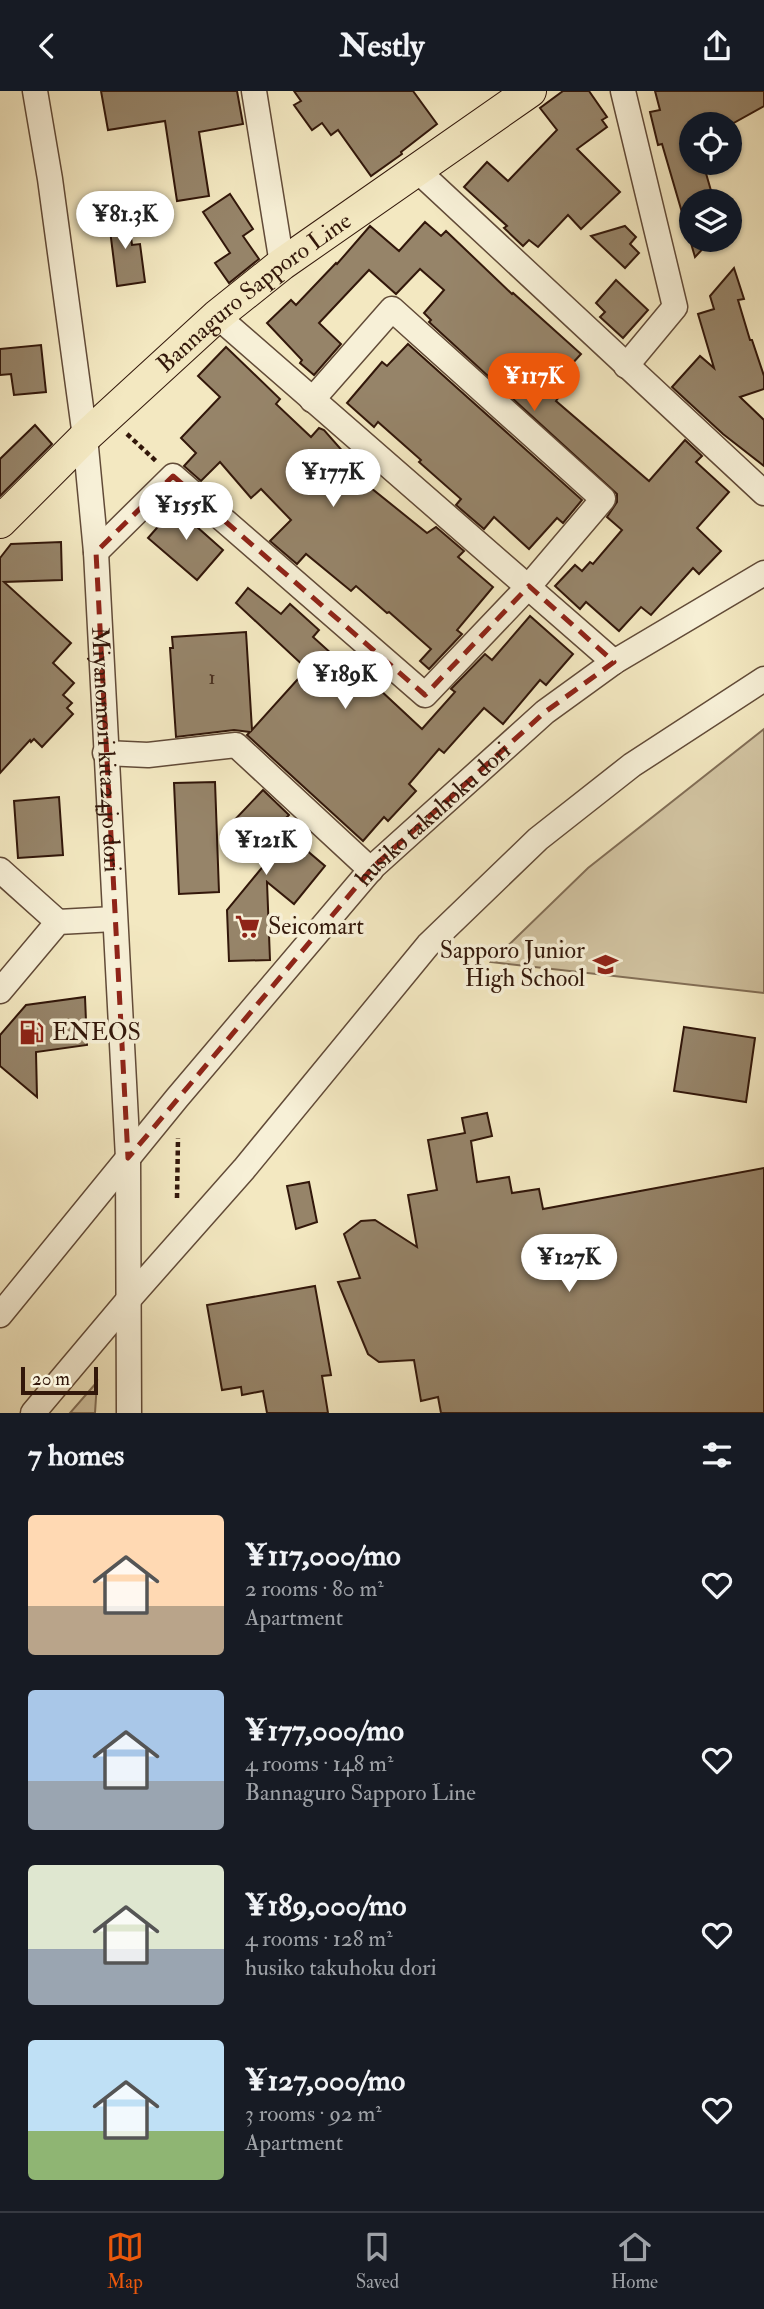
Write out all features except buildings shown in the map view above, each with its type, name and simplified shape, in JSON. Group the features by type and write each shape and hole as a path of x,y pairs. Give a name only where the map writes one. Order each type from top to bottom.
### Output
{"main road":[{"name":"Bannaguro Sapporo Line","path":"3,512 218,316 282,264 530,91"}],"street":[{"name":"Miyanomori kita24jo dori","path":"35,91 50,179 85,436 96,552 128,1158 130,1413"},
{"path":"254,91 282,264"},
{"path":"623,91 675,306 626,366"},
{"path":"417,170 764,493"},
{"path":"96,552 173,476 425,695 529,586 603,499 392,309 312,400"},
{"path":"218,316 614,662"},
{"name":"husiko takuhoku dori","path":"0,1315 128,1158 371,870 545,712 614,662 764,573"},
{"path":"33,1413 129,1299 244,1170 428,945 538,839 632,765 764,679"},
{"path":"105,753 148,755 236,745 371,870"},
{"path":"0,870 58,922 114,919"},
{"path":"0,991 58,922"}],"path":[{"path":"120,428 173,476"},
{"path":"177,1198 178,1138"}],"highlighted area":[{"path":"173,476 425,695 529,586 614,662 545,712 373,867 128,1158 96,552"}],"shaded area":[{"path":"764,729 764,993 491,962 588,868"},
{"path":"97,1382 95,1413 70,1413"}],"place":[{"name":"Seicomart","path":"248,926"},
{"name":"Sapporo Junior High School","path":"605,964"},
{"name":"ENEOS","path":"32,1032"}]}
